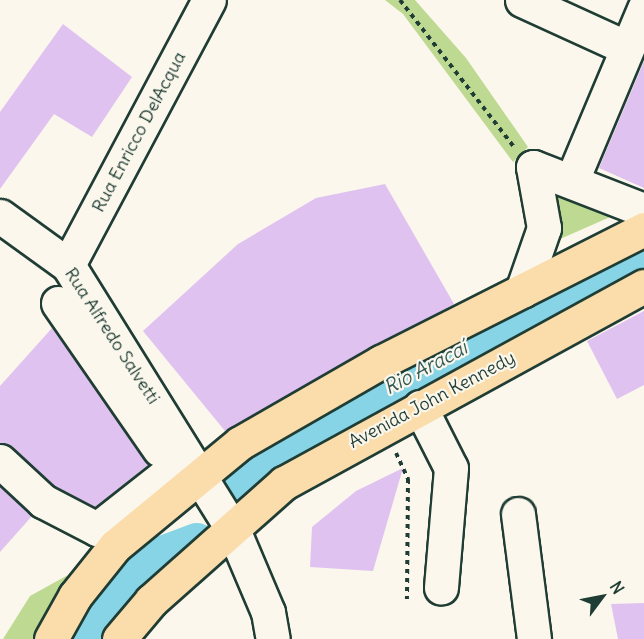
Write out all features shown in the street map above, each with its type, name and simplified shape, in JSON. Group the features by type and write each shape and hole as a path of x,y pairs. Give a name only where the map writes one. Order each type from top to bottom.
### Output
{"main road":[{"path":"51,639 75,596 115,546 240,442 522,291 644,229"},
{"name":"Avenida John Kennedy","path":"119,639 151,600 255,504 284,483 382,426 644,286"}],"street":[{"name":"Rua Enricco DelAcqua","path":"68,265 210,0"},
{"path":"522,0 627,48"},
{"path":"572,180 644,9"},
{"path":"522,291 544,228 533,167 572,180 644,210"},
{"name":"Rua Alfredo Salvetti","path":"0,216 68,265 192,480"},
{"path":"58,303 231,528 268,612 273,639"},
{"path":"420,406 451,468 441,588"},
{"path":"0,461 43,501 97,529 192,480"},
{"path":"518,514 534,639"}],"path":[{"path":"400,0 533,167"},
{"path":"382,426 408,478 407,599"}],"green space":[{"path":"385,0 415,0 466,58 528,147 513,162 403,14"},
{"path":"552,192 617,214 551,243"},
{"path":"68,575 38,639 3,639 30,596"}],"building":[{"path":"63,24 132,77 92,137 54,114 0,189 0,112"},
{"path":"644,61 644,188 599,168"},
{"path":"385,184 454,304 225,431 143,331 238,244 316,198"},
{"path":"644,311 644,385 617,399 587,341"},
{"path":"52,328 149,464 95,507 54,486 13,447 0,443 0,386"},
{"path":"403,468 373,571 310,567 312,527 356,491"},
{"path":"0,487 32,516 0,552"},
{"path":"644,603 644,639 618,639 611,604"}],"waterway":[{"name":"Rio Aracaí","path":"230,509 265,460 403,377 644,255"},
{"name":"Rio Aracaí","path":"80,639 136,567 197,544"}]}
